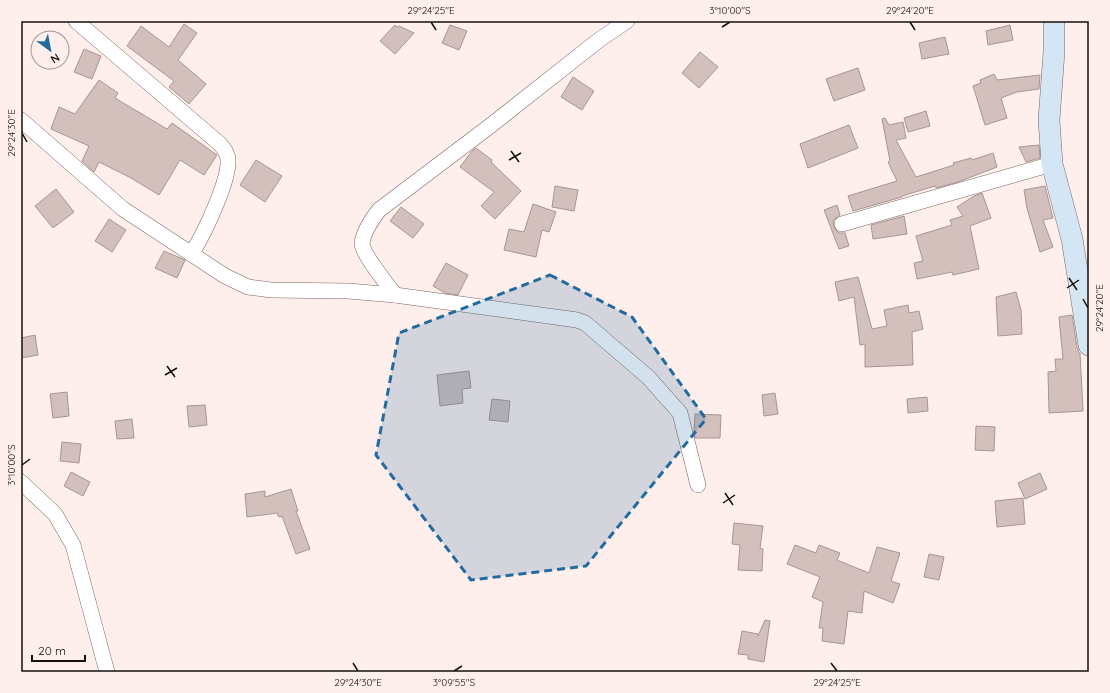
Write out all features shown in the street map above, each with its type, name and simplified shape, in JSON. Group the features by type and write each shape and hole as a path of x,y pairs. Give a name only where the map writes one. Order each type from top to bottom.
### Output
{"street":[{"path":"76,21 220,144 226,152 228,167 219,196 207,227 191,254"},
{"path":"395,295 366,256 362,244 371,220 379,210 490,126 599,40 627,21"},
{"path":"1054,21 1054,52 1048,120 1052,164 1072,239 1089,345"},
{"path":"21,120 123,209 225,276 248,287 271,290 348,290 395,295 577,320 585,323 648,377 680,412 698,485"},
{"path":"842,224 1052,164"},
{"path":"21,482 55,514 72,545 107,672"}],"highlighted area":[{"path":"550,275 632,317 706,419 586,566 471,580 376,455 399,333"}],"building":[{"path":"184,24 197,33 178,60 206,84 189,104 169,87 174,81 127,46 141,26 169,47"},
{"path":"395,25 414,33 395,54 380,41"},
{"path":"450,25 467,31 459,50 442,43"},
{"path":"1010,25 1013,40 988,45 986,31"},
{"path":"945,37 949,54 922,59 919,43"},
{"path":"84,49 101,56 92,79 74,72"},
{"path":"700,52 718,67 699,88 682,73"},
{"path":"858,68 865,90 834,101 826,79"},
{"path":"994,74 997,80 1040,75 1039,89 1017,92 1001,98 1007,118 985,125 973,86 981,83 980,80"},
{"path":"573,77 594,91 582,110 561,97"},
{"path":"99,80 118,93 115,98 167,129 172,123 217,155 204,175 180,160 159,195 131,178 99,162 94,172 82,161 89,146 51,129 59,107 75,114"},
{"path":"926,111 930,126 908,132 904,118"},
{"path":"885,118 889,125 903,122 906,138 896,140 916,177 954,165 953,163 971,158 972,160 993,153 997,167 958,182 936,188 935,186 853,211 848,196 897,181 888,162 890,161 882,119"},
{"path":"849,125 858,148 808,168 800,144"},
{"path":"1039,145 1040,158 1026,162 1019,147"},
{"path":"476,148 492,160 491,162 521,191 495,219 481,206 494,192 460,167"},
{"path":"256,160 282,176 265,202 240,185"},
{"path":"555,186 578,190 574,211 552,207"},
{"path":"1045,186 1053,218 1043,220 1053,247 1040,252 1027,208 1024,190"},
{"path":"56,189 74,212 53,228 35,206"},
{"path":"982,193 991,218 970,226 979,269 953,275 952,272 917,279 914,263 923,261 916,236 952,225 950,220 963,216 957,207 974,196"},
{"path":"533,204 556,212 549,232 542,230 536,257 504,250 509,229 524,232"},
{"path":"837,205 840,215 833,221 834,227 839,233 845,233 849,246 839,249 824,210"},
{"path":"401,207 424,224 413,238 390,221"},
{"path":"904,216 907,234 873,239 871,225"},
{"path":"109,219 126,230 112,252 95,241"},
{"path":"164,251 185,260 177,278 155,268"},
{"path":"446,263 468,275 458,295 445,293 433,286"},
{"path":"858,277 872,329 887,326 884,310 908,305 909,313 919,311 923,329 912,332 913,365 865,367 865,344 860,345 854,297 839,301 835,282"},
{"path":"1016,292 1021,310 1022,334 998,336 996,297"},
{"path":"1072,315 1077,347 1080,353 1083,411 1049,413 1048,372 1056,371 1055,359 1063,359 1059,317"},
{"path":"35,335 38,355 21,358 21,338"},
{"path":"469,371 471,388 462,389 463,403 440,406 437,375"},
{"path":"67,392 69,416 53,418 50,394"},
{"path":"775,393 778,414 764,416 762,395"},
{"path":"927,397 928,411 908,413 907,399"},
{"path":"492,399 510,401 508,422 489,420"},
{"path":"205,405 207,425 189,427 187,406"},
{"path":"695,414 721,415 720,438 695,438"},
{"path":"132,419 134,438 117,439 115,421"},
{"path":"976,426 995,427 994,451 975,450"},
{"path":"62,442 81,444 79,463 60,461"},
{"path":"71,472 90,482 83,496 64,486"},
{"path":"1040,473 1047,489 1025,499 1018,483"},
{"path":"291,489 298,511 296,511 310,549 296,554 282,516 279,517 277,513 247,517 245,494 265,491 265,497"},
{"path":"1023,498 1025,524 997,527 995,501"},
{"path":"734,523 763,526 760,548 763,549 762,571 738,570 740,545 732,544"},
{"path":"795,545 816,553 819,545 840,553 837,560 869,573 877,547 900,553 891,581 900,584 893,603 864,591 862,613 848,611 844,644 822,641 823,628 819,628 823,602 812,597 820,577 787,564"},
{"path":"929,554 944,557 939,580 924,577"},
{"path":"765,620 770,621 764,662 748,659 748,655 738,654 742,631 758,634 758,636"}]}
